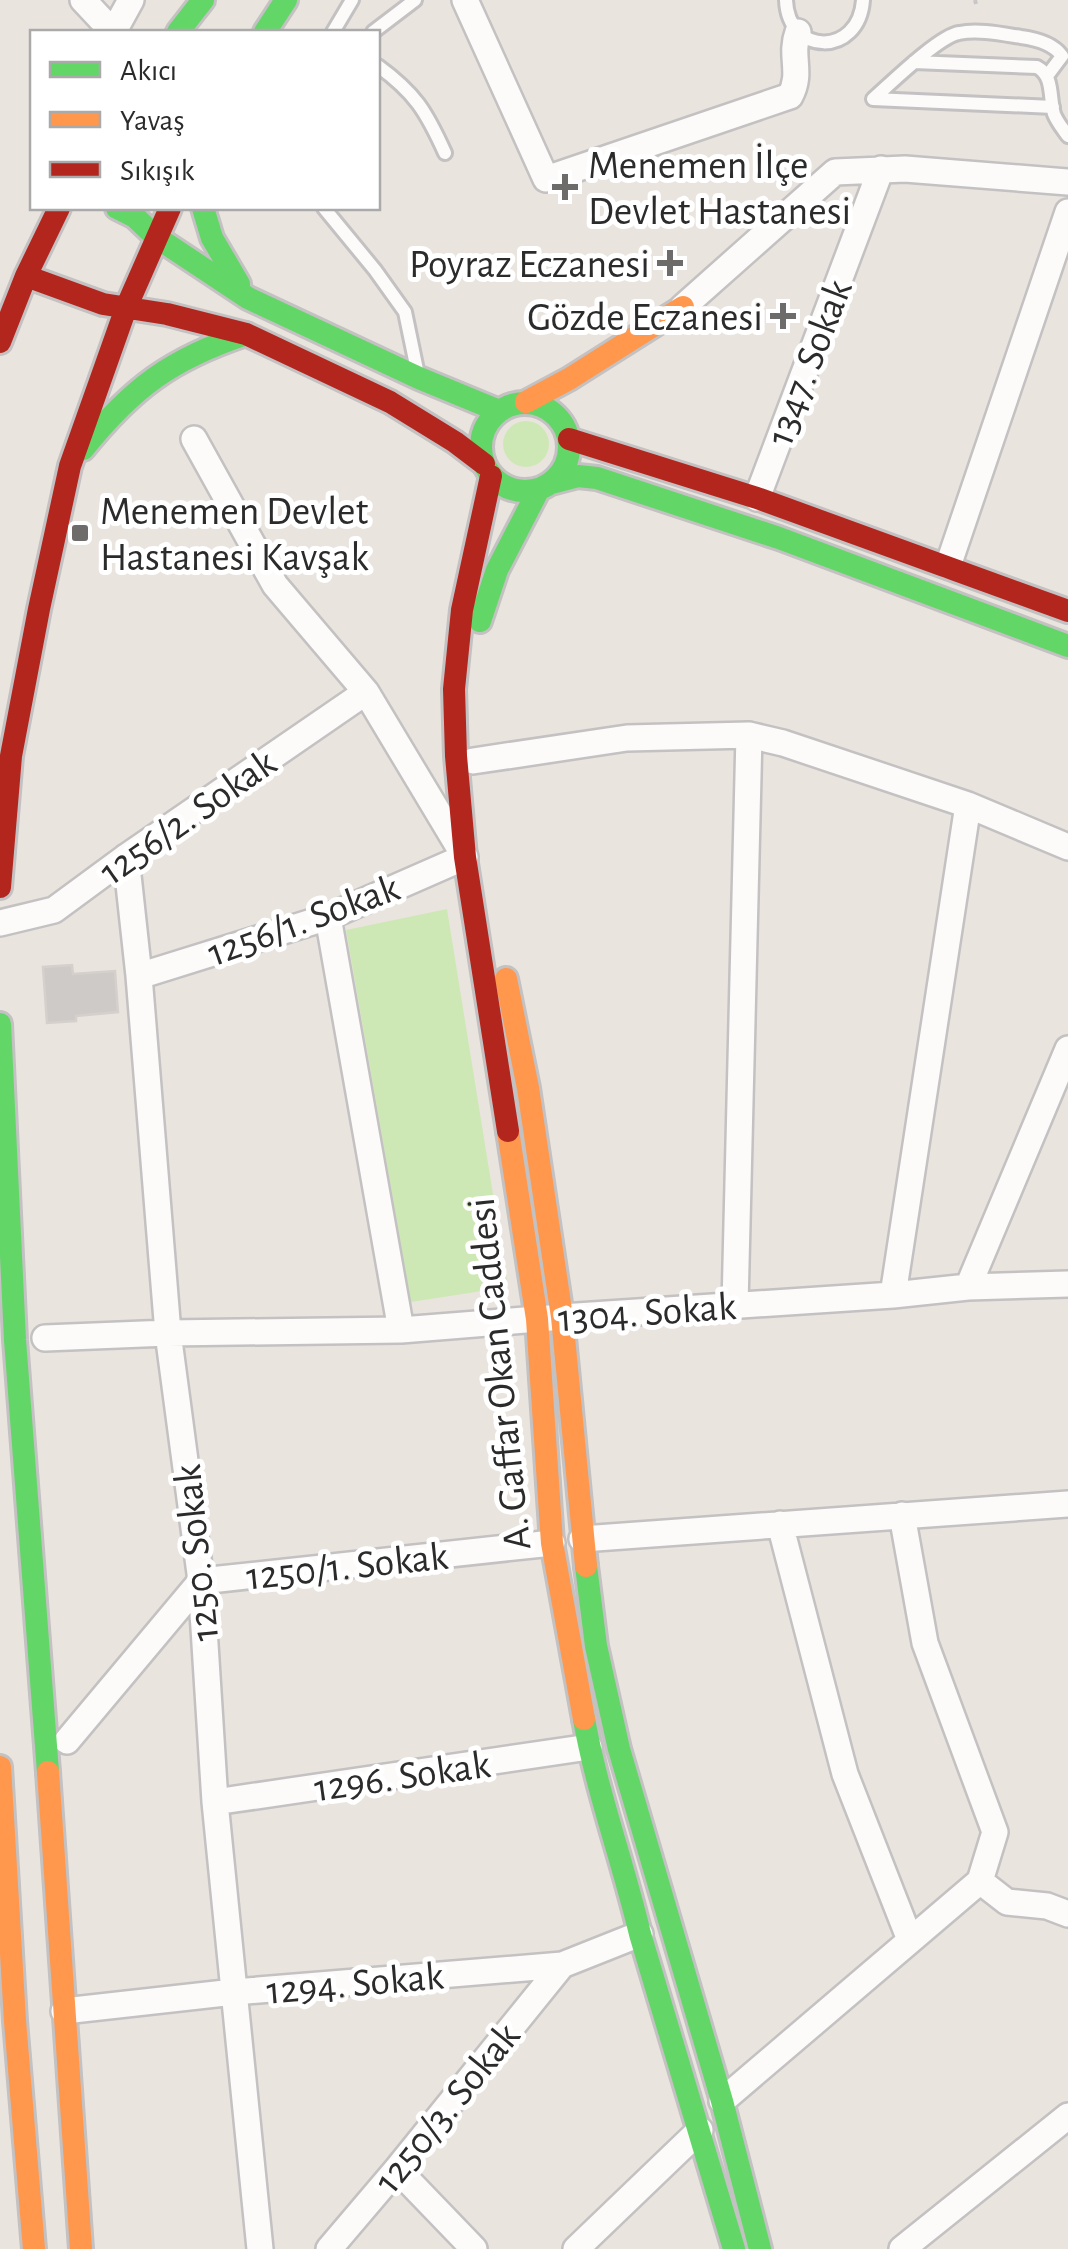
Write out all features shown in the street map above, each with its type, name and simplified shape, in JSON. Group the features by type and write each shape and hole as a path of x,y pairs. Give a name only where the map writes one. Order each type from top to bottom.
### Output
{"main road":[{"path":"180,30 203,0"},
{"path":"266,30 286,0"},
{"path":"0,342 58,210"},
{"path":"121,210 248,298 499,411"},
{"path":"0,886 10,756 70,466 126,308 169,210"},
{"path":"203,210 215,247 248,298"},
{"path":"26,276 104,304 167,314 246,334 390,402 455,442 500,484 513,490 526,492 578,476 615,484 779,538 1068,646"},
{"path":"487,470 481,450 482,435 499,411 526,402 569,379 683,307"},
{"path":"545,486 566,464 573,415 683,307"},
{"path":"70,466 134,391 164,369 219,342 246,334"},
{"path":"526,402 573,415 758,498 1068,611"},
{"name":"A. Gaffar Okan Caddesi","path":"487,470 480,532 462,610 454,689 464,857 550,1318 596,1646 619,1749 722,2101 760,2249"},
{"name":"A. Gaffar Okan Caddesi","path":"545,486 496,574 482,608 470,674 469,718 478,831 528,1088 550,1318 552,1543 589,1747 734,2249"},
{"path":"0,1024 14,1340 81,2249"},
{"path":"0,1767 34,2249"}],"street":[{"path":"84,0 112,30"},
{"path":"115,30 131,0"},
{"path":"465,0 546,179 790,96 798,82 793,46 798,32"},
{"path":"683,307 835,172 880,169 1068,182"},
{"name":"1347. Sokak","path":"758,498 880,169"},
{"path":"948,566 1068,212"},
{"path":"194,440 274,585 366,692 464,857"},
{"name":"1256/2. Sokak","path":"0,923 54,910 366,692"},
{"path":"473,760 627,738 749,735 968,806 1068,847"},
{"path":"735,1305 749,735"},
{"path":"892,1295 968,806"},
{"name":"1250. Sokak","path":"126,857 168,1333 201,1580 216,1802 260,2249"},
{"name":"1256/1. Sokak","path":"139,976 328,917 464,857"},
{"path":"328,917 401,1330"},
{"path":"968,1287 1068,1049"},
{"name":"1304. Sokak","path":"45,1338 401,1330 968,1287 1068,1284"},
{"path":"582,1539 1068,1504"},
{"path":"722,2101 980,1881 995,1832 925,1643 902,1515"},
{"path":"780,1524 845,1774 910,1940"},
{"name":"1250/1. Sokak","path":"201,1580 552,1543"},
{"path":"66,1741 201,1580"},
{"name":"1296. Sokak","path":"216,1802 589,1747"},
{"path":"980,1881 1007,1902 1047,1906 1068,1914"},
{"name":"1294. Sokak","path":"64,2011 562,1964 640,1934"},
{"name":"1250/3. Sokak","path":"329,2249 562,1964"},
{"path":"902,2249 1068,2116"},
{"path":"576,2249 700,2130"},
{"path":"397,2168 474,2249"}],"lane":[{"path":"334,30 352,0"},
{"path":"376,30 415,0"},
{"path":"786,0 791,23 798,32 822,43 836,41 857,26 864,0"},
{"path":"1047,76 1062,56 1058,50 1033,39 956,32 913,62 873,99 1052,107"},
{"path":"913,62 1043,69 1055,118 1068,136"},
{"path":"380,68 414,95 445,153"},
{"path":"326,210 405,312 419,378"}],"green space":[{"path":"526,421 542,428 549,444 542,460 526,467 510,460 503,444 510,428"},
{"path":"447,909 508,1287 411,1302 346,930"}],"building":[{"path":"72,965 73,974 115,971 118,1012 47,1023 43,967"}],"traffic: fast":[{"path":"180,30 203,0"},
{"path":"266,30 286,0"},
{"path":"121,210 248,298 499,411"},
{"path":"204,210 212,238 239,284"},
{"path":"83,449 136,392 155,378 196,354 246,334"},
{"path":"525,403 550,410 562,422 569,447 562,472 550,484 525,491 500,484 488,472 481,447 488,422 500,410 525,403"},
{"path":"551,483 578,476 597,478 779,538 1068,646"},
{"path":"480,621 497,570 539,489"},
{"path":"0,1024 15,1340 48,1772"},
{"path":"586,1566 596,1646 619,1749 722,2101 760,2249"},
{"path":"584,1719 640,1934 734,2249"}],"traffic: slow":[{"path":"526,402 683,307"},
{"path":"506,979 528,1088 562,1317 586,1566"},
{"path":"508,1131 537,1319 552,1543 584,1719"},
{"path":"0,1767 34,2249"},
{"path":"48,1772 81,2249"}],"traffic: jam":[{"path":"0,342 58,210"},
{"path":"0,887 11,756 70,466 126,308 169,210"},
{"path":"26,276 103,304 167,314 246,334 390,402 484,464"},
{"path":"569,439 757,498 1068,611"},
{"path":"491,476 462,610 454,689 465,857 508,1131"}],"place":[{"name":"Menemen İlçe Devlet Hastanesi","path":"565,187"},
{"name":"Poyraz Eczanesi","path":"670,263"},
{"name":"Gözde Eczanesi","path":"783,316"},
{"name":"Menemen Devlet Hastanesi Kavşak","path":"80,533"}]}
